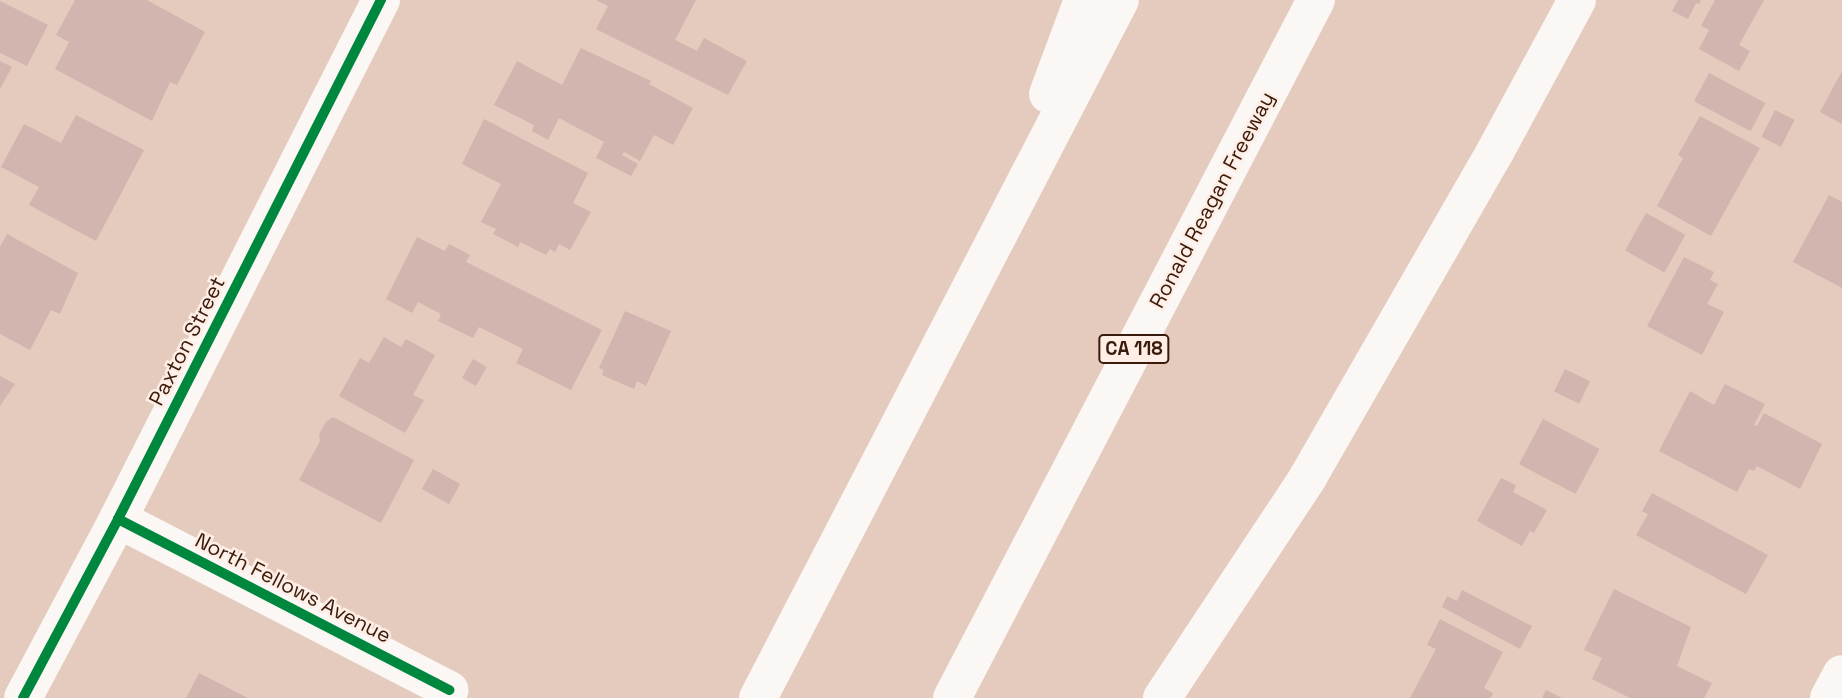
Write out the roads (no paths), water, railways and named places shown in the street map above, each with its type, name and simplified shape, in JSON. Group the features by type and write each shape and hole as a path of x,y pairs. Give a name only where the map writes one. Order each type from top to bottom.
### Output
{"main road":[{"name":"Paxton Street","path":"23,698 118,519 381,0"},
{"path":"980,269 1083,0"},
{"path":"758,698 1120,0"},
{"name":"Ronald Reagan Freeway","path":"952,698 1316,0"},
{"path":"1162,698 1308,477 1496,150 1577,0"},
{"name":"North Fellows Avenue","path":"118,519 450,690"},
{"path":"1829,698 1842,674"}]}
